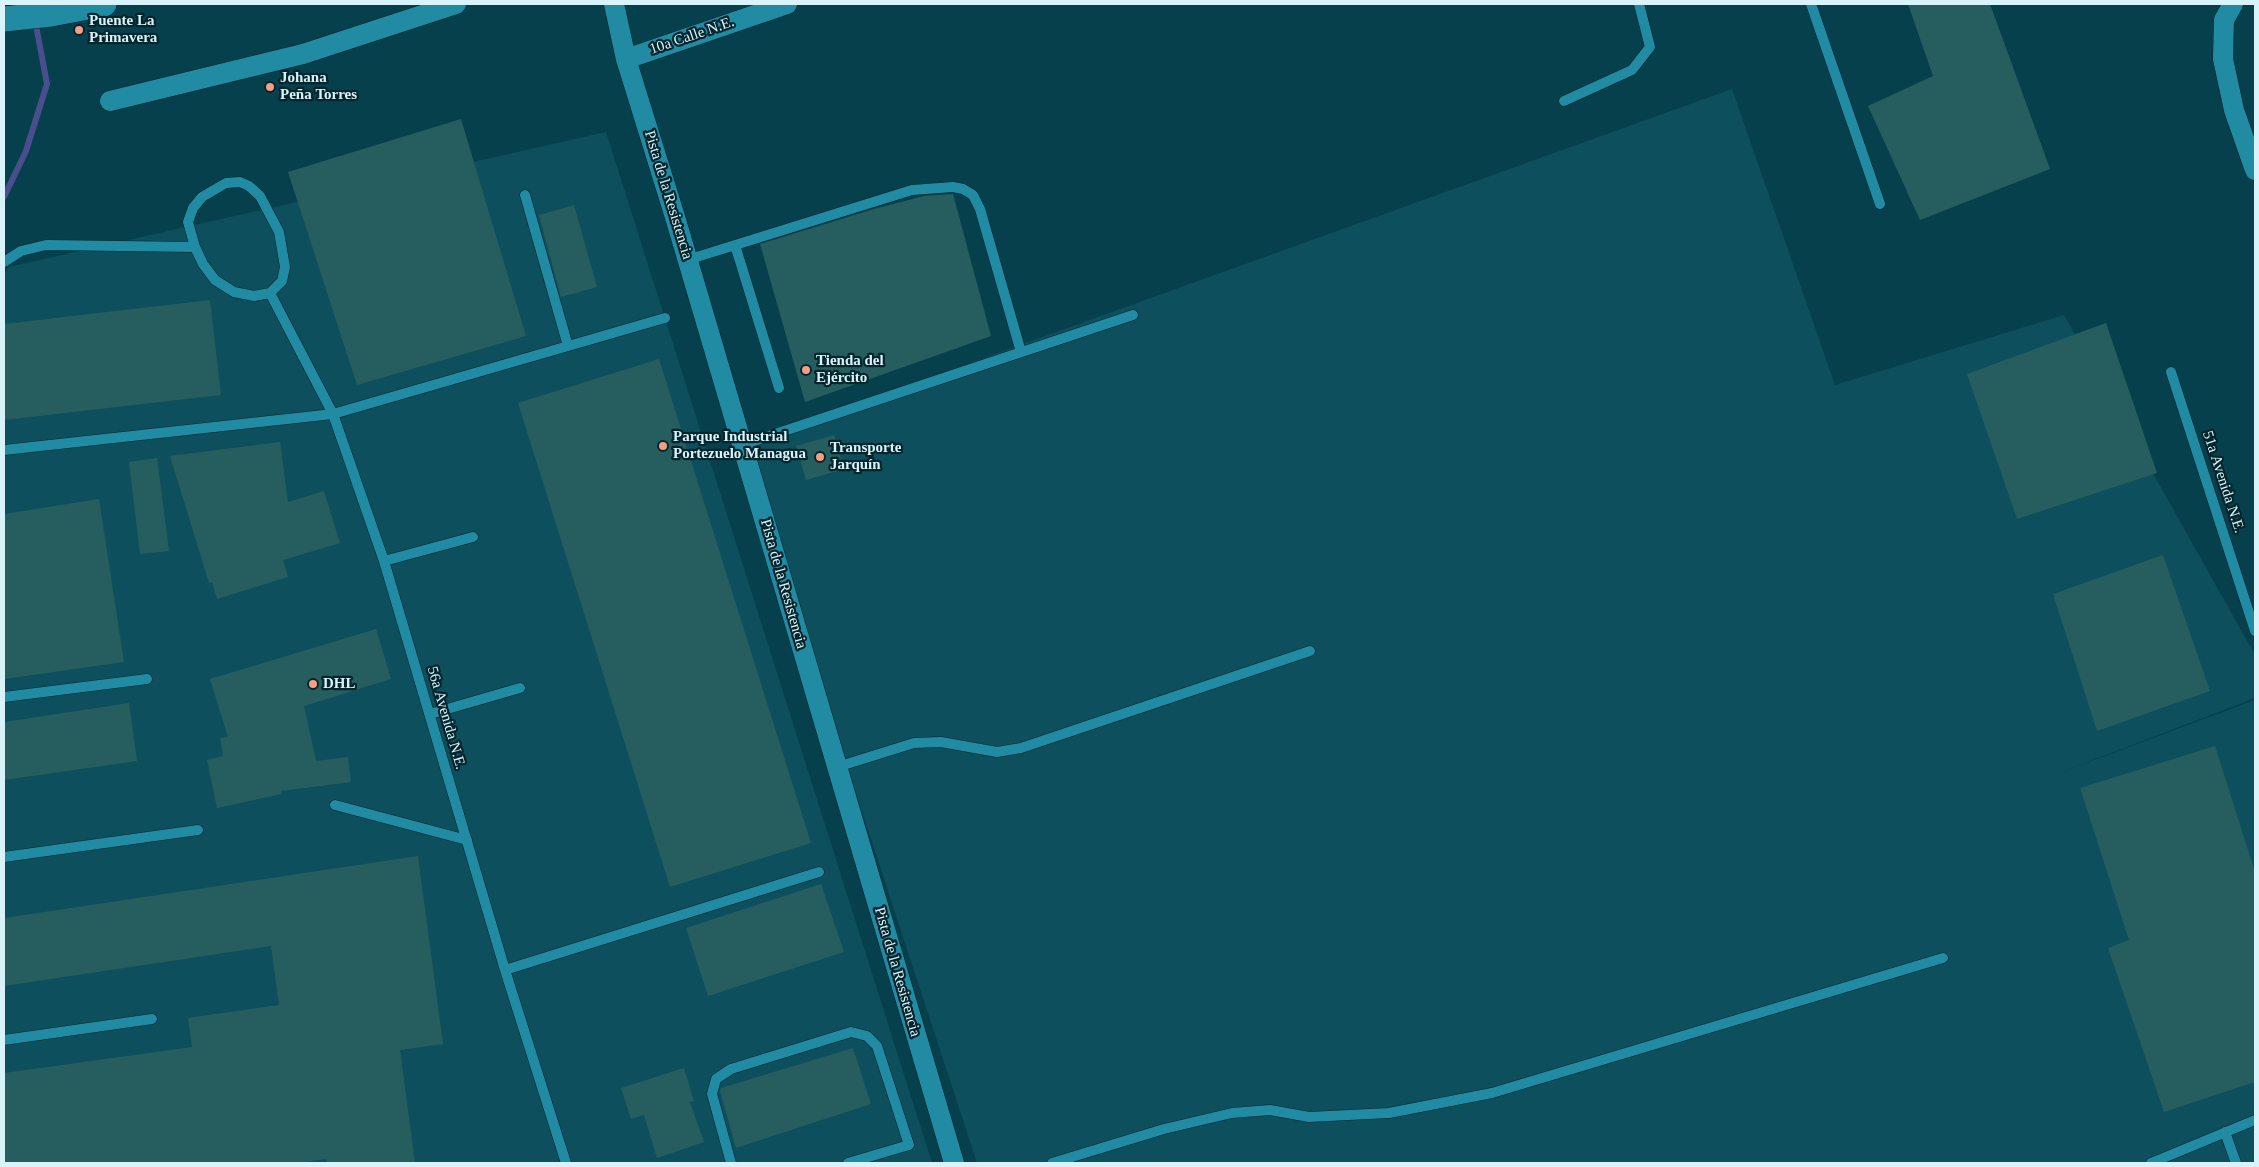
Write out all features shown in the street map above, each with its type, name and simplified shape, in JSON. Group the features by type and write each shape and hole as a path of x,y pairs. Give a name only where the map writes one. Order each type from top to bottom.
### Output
{"street":[{"path":"11,19 104,4"},
{"path":"110,102 303,54 456,4"},
{"name":"Pista de la Resistencia","path":"614,4 626,59 954,1163"},
{"name":"10a Calle N.E.","path":"626,59 787,4"},
{"path":"2233,4 2224,20 2223,59 2234,110 2255,170"}],"lane":[{"path":"1564,101 1632,70 1650,47 1639,4"},
{"path":"1811,4 1880,204"},
{"path":"240,182 249,186 260,196 273,220 283,250 285,267 282,281 270,293 254,296 234,292 215,280 195,247 188,222 193,208 202,197 226,183 240,182"},
{"path":"687,260 912,190 953,187 963,189 973,195 980,209 1022,352"},
{"path":"525,195 568,346"},
{"path":"4,262 21,251 46,245 195,247"},
{"path":"734,245 779,388"},
{"name":"56a Avenida N.E.","path":"270,293 333,414 384,561 505,970 566,1163"},
{"path":"742,445 1133,315"},
{"path":"4,450 333,414 665,318"},
{"name":"51a Avenida N.E.","path":"2172,372 2255,631"},
{"path":"384,561 473,536"},
{"path":"837,767 914,743 942,742 997,752 1021,748 1310,651"},
{"path":"4,697 147,679"},
{"path":"430,714 520,688"},
{"path":"335,805 467,840"},
{"path":"4,857 198,830"},
{"path":"505,970 819,872"},
{"path":"1052,1163 1164,1129 1232,1113 1270,1110 1309,1117 1389,1114 1492,1093 1943,958"},
{"path":"4,1040 152,1019"},
{"path":"731,1163 712,1094 716,1079 731,1069 851,1032 867,1036 877,1046 909,1144 848,1163"},
{"path":"2152,1163 2255,1120"},
{"path":"2225,1132 2236,1163"}],"shaded area":[{"path":"1732,89 1835,385 2064,315 2255,655 2255,698 2054,775 2255,700 2255,1163 977,1163 742,445"},
{"path":"606,132 932,1163 4,1163 4,274 9,267"}],"building":[{"path":"1908,4 1990,4 2050,169 1920,220 1868,106 1933,76"},
{"path":"461,119 526,336 357,385 288,172"},
{"path":"953,194 991,336 805,402 760,244 874,209 924,196"},
{"path":"574,205 597,287 561,297 539,215"},
{"path":"210,300 221,395 4,420 4,324"},
{"path":"2106,323 2157,473 2017,519 1967,374"},
{"path":"659,359 811,843 670,887 518,403"},
{"name":"Transporte Jarquín","path":"834,435 844,469 806,480 796,446"},
{"path":"280,442 288,502 324,491 340,543 283,560 288,577 217,599 212,582 209,583 170,456"},
{"path":"157,458 169,551 140,554 129,462"},
{"path":"99,499 124,662 4,679 4,514"},
{"path":"2163,555 2210,691 2097,731 2053,594"},
{"path":"376,629 391,679 304,706 316,761 348,757 351,782 281,791 282,794 217,808 207,760 223,756 220,738 228,737 210,679"},
{"path":"129,703 137,761 4,780 4,722"},
{"path":"2215,746 2255,872 2255,1082 2164,1112 2108,948 2129,940 2080,788"},
{"path":"418,856 443,1044 400,1050 415,1163 327,1163 326,1159 298,1163 4,1163 4,1073 192,1047 188,1018 279,1005 271,946 4,986 4,918"},
{"path":"821,884 844,952 708,996 686,928"},
{"path":"853,1048 871,1104 736,1148 720,1091 721,1088"},
{"path":"684,1068 694,1101 690,1102 704,1142 657,1158 644,1115 631,1119 621,1088"}],"waterway":[{"path":"4,197 26,151 47,84 35,20"}],"place":[{"name":"Puente La Primavera","path":"79,30"},
{"name":"Johana Peña Torres","path":"270,87"},
{"name":"Tienda del Ejército","path":"806,370"},
{"name":"Parque Industrial Portezuelo Managua","path":"663,446"},
{"name":"Transporte Jarquín","path":"820,457"},
{"name":"DHL","path":"313,684"}]}
